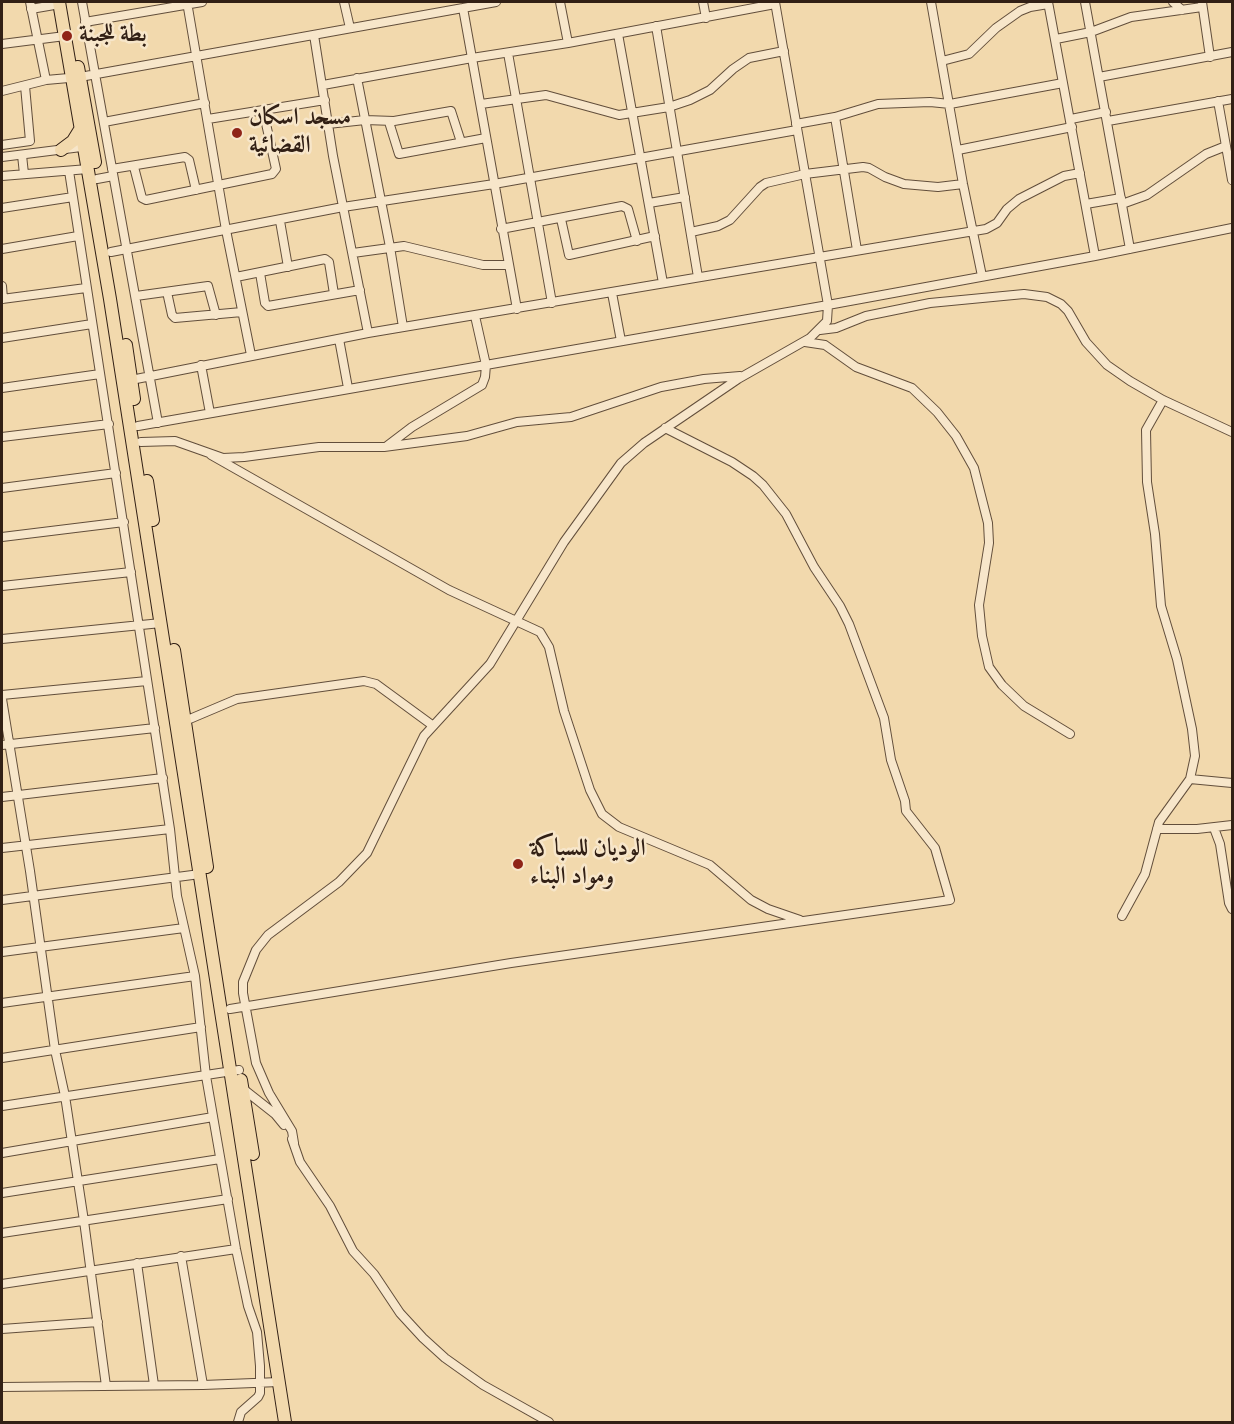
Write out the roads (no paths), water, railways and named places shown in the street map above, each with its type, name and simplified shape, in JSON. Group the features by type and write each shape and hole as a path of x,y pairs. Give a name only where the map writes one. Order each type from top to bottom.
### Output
{"highway":[{"path":"62,2 65,36 76,78 81,128 88,146 88,167 200,874 235,1071 285,1422"},
{"path":"62,2 88,146 111,252 230,1009 235,1071 242,1088 294,1422"},
{"path":"81,128 73,141 64,149 88,167"}],"street":[{"path":"46,80 30,5 62,2"},
{"path":"82,2 158,423"},
{"path":"85,22 202,2"},
{"path":"344,2 350,28"},
{"path":"2,91 46,80 76,78 496,2"},
{"path":"560,2 568,43"},
{"path":"703,2 705,18"},
{"path":"931,2 963,184 982,276"},
{"path":"1085,2 1130,249"},
{"path":"1173,2 1182,10"},
{"path":"187,3 226,230 251,356"},
{"path":"294,1143 290,1125 273,1100 259,1073 243,982 256,950 268,935 347,876 367,853 418,746 432,725 469,690 490,664 564,542 621,463 665,428 743,376 805,342 820,330 828,317 820,256 775,3 618,34 323,85"},
{"path":"942,61 969,54 996,28 1020,11 1048,3 1095,256"},
{"path":"1056,39 1091,32 1131,17 1182,10 1202,4 1210,57"},
{"path":"463,8 516,309"},
{"path":"656,26 698,277"},
{"path":"618,34 663,284"},
{"path":"314,35 343,207 368,333"},
{"path":"2,44 65,36"},
{"path":"481,104 546,95 614,115 669,107 710,90 749,58 784,51"},
{"path":"508,52 552,303"},
{"path":"1099,78 1233,52"},
{"path":"357,78 403,327"},
{"path":"111,252 343,207 494,184 641,158 796,127 878,104 930,102 950,104 1063,83"},
{"path":"2,146 30,141 25,86"},
{"path":"958,150 1071,123 1233,99"},
{"path":"208,119 325,100"},
{"path":"1218,101 1233,180"},
{"path":"104,122 206,103"},
{"path":"134,166 143,200 272,174 276,171 263,110"},
{"path":"328,124 365,120 388,122 451,111 461,142"},
{"path":"835,117 857,250"},
{"path":"388,122 399,154 486,138"},
{"path":"2,157 88,146"},
{"path":"1086,204 1121,201 1147,195 1206,154 1226,146"},
{"path":"22,155 24,174"},
{"path":"97,179 134,166 185,157 189,160 196,190"},
{"path":"2,176 69,171 88,167"},
{"path":"691,232 718,226 730,220 766,183 805,174 843,168 869,168 904,184 938,187 963,184"},
{"path":"69,171 163,778 175,878 195,976 206,1076 236,1248 248,1306 257,1332 260,1383 258,1397 244,1408 238,1422"},
{"path":"131,380 368,333 986,229 997,223 1007,209 1019,199 1064,176 1080,173"},
{"path":"2,208 73,197"},
{"path":"649,202 685,197"},
{"path":"501,229 625,207 628,208 637,241"},
{"path":"561,219 568,255 655,236"},
{"path":"280,221 288,267"},
{"path":"138,426 828,305 1233,228"},
{"path":"2,249 78,236"},
{"path":"353,253 408,246 483,265 508,265"},
{"path":"236,277 327,260 334,294"},
{"path":"260,273 267,306 360,290"},
{"path":"2,286 2,299 86,288"},
{"path":"136,296 209,286 216,315"},
{"path":"167,292 172,315 175,318 242,312"},
{"path":"612,293 621,341"},
{"path":"820,330 836,328 866,316 930,303 1024,294 1047,297 1061,304 1068,311 1086,342 1107,365 1163,400 1233,432"},
{"path":"384,447 411,427 480,386 485,377 486,365 475,316"},
{"path":"2,338 92,324"},
{"path":"339,339 348,388"},
{"path":"805,342 825,345 856,367 912,388 937,412 956,436 974,468 988,524 989,543 980,605 982,636 989,667 1002,685 1024,706 1070,734"},
{"path":"201,365 210,413"},
{"path":"2,388 100,374"},
{"path":"211,455 234,458 319,447 359,449 467,436 517,422 571,417 661,387 704,379 743,376"},
{"path":"1122,916 1145,874 1157,829 1168,809 1190,779 1194,767 1194,744 1177,659 1161,606 1155,534 1146,475 1146,430 1163,400"},
{"path":"2,437 109,424"},
{"path":"230,1009 500,964 950,900 936,848 906,811 905,801 891,760 884,718 849,624 814,567 786,514 763,484 753,476 732,462 665,428"},
{"path":"141,442 175,441 211,455 439,584 540,632 549,647 564,711 590,790 602,814 619,827 710,865 751,900 768,909 801,920"},
{"path":"2,488 116,474"},
{"path":"2,537 123,522"},
{"path":"2,586 131,572"},
{"path":"2,639 161,623"},
{"path":"106,1386 84,1221 55,1050 25,845 17,795 5,745 2,697 147,681"},
{"path":"185,721 237,699 364,681 376,684 432,725"},
{"path":"5,745 155,728"},
{"path":"2,797 163,778"},
{"path":"1190,779 1233,783"},
{"path":"1157,829 1214,828 1233,825"},
{"path":"1214,828 1221,844 1228,903 1233,909"},
{"path":"2,848 170,829"},
{"path":"2,900 200,874"},
{"path":"2,952 184,928"},
{"path":"2,1003 195,976"},
{"path":"2,1058 201,1027"},
{"path":"2,1106 235,1071"},
{"path":"242,1088 274,1114 289,1132 303,1168 326,1200 353,1251 374,1274 400,1312 423,1338 445,1358 483,1385 549,1422"},
{"path":"2,1153 213,1117"},
{"path":"2,1193 220,1159"},
{"path":"2,1233 228,1199"},
{"path":"2,1284 236,1248"},
{"path":"181,1256 203,1385"},
{"path":"137,1263 154,1385"},
{"path":"2,1329 98,1322"},
{"path":"2,1387 279,1382"}],"place":[{"name":"بطة للجبنة","path":"67,36"},
{"name":"مسجد اسكان القضائية","path":"237,133"},
{"name":"الوديان للسباكة ومواد البناء","path":"518,864"}]}
